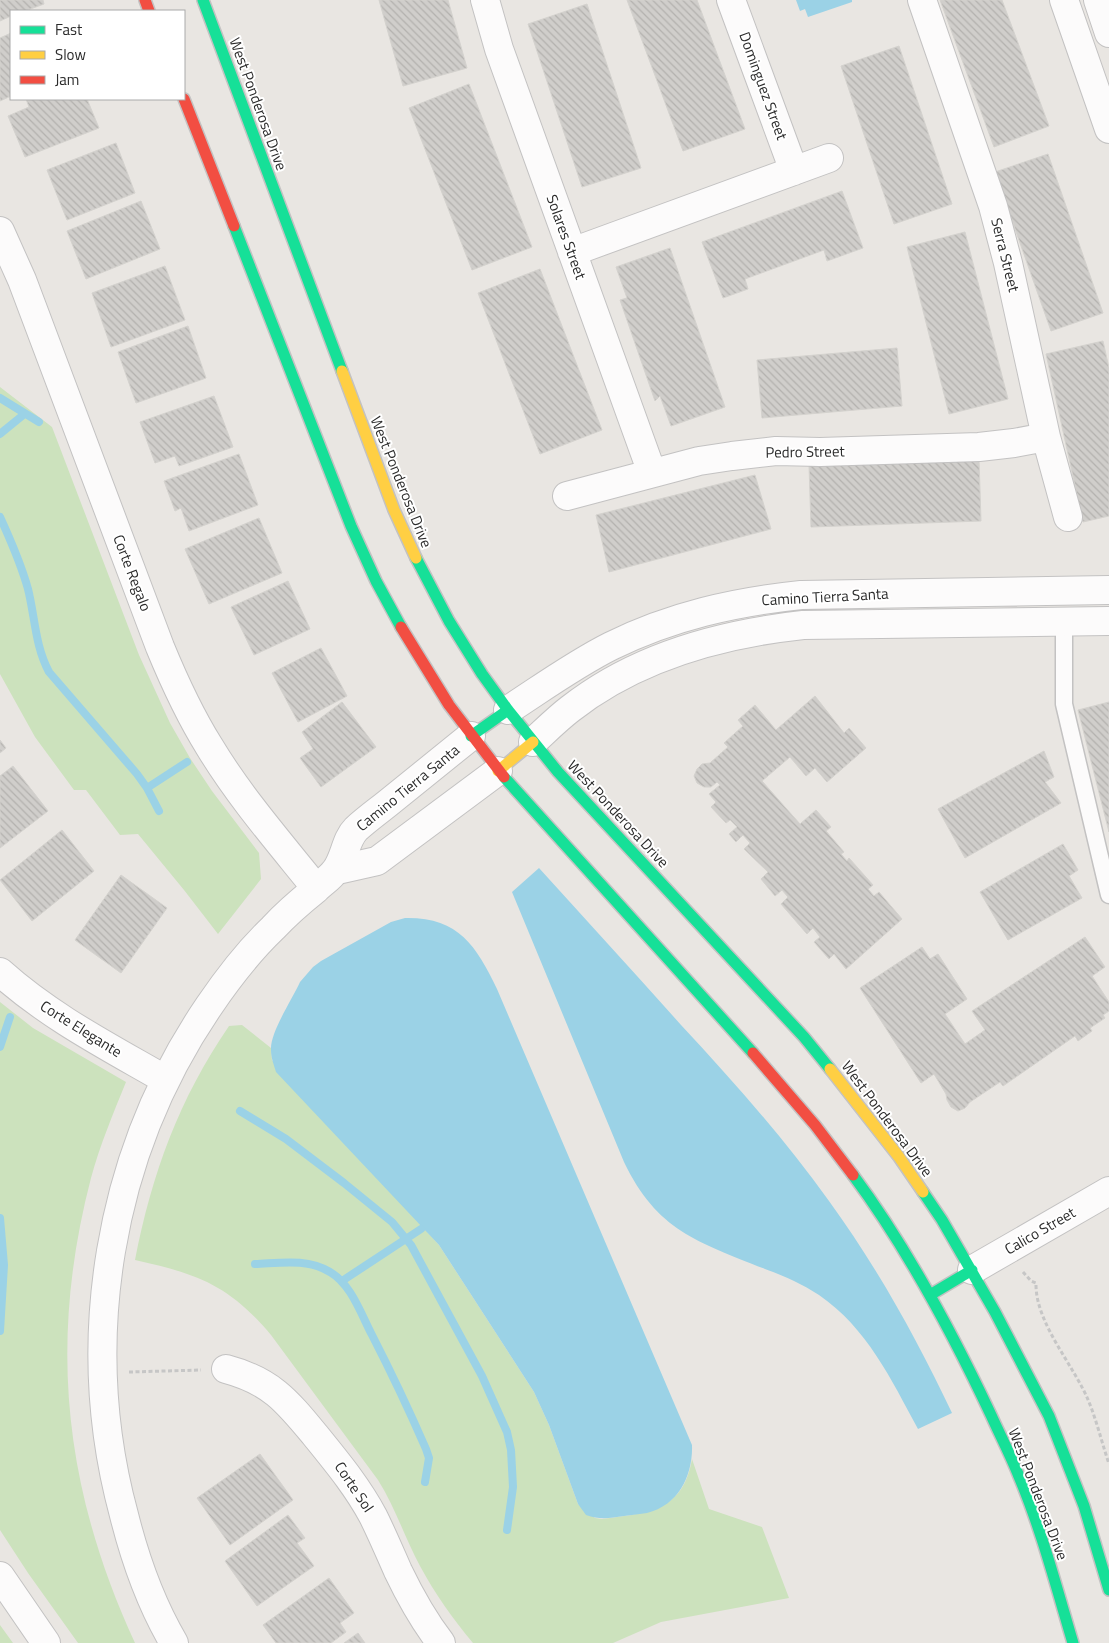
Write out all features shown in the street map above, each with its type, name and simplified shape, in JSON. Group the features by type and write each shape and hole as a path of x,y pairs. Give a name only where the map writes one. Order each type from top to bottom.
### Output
{"main road":[{"name":"West Ponderosa Drive","path":"203,0 394,510 420,566 449,621 482,674 533,742 558,772 804,1037 853,1096 899,1157 942,1220 972,1270 1049,1416 1084,1506 1109,1590"},
{"name":"West Ponderosa Drive","path":"184,100 351,526 376,581 405,635 449,705 498,771 770,1072 815,1125 857,1181 896,1239 930,1295 967,1364 1018,1474 1043,1543 1072,1643"},
{"path":"471,736 508,710"},
{"path":"498,771 533,742"},
{"path":"930,1295 972,1270"}],"street":[{"name":"Solares Street","path":"485,0 499,49 652,473"},
{"name":"Dominguez Street","path":"731,0 794,171"},
{"name":"Serra Street","path":"922,0 993,206 1008,263 1046,437 1068,517"},
{"path":"1064,0 1109,129"},
{"path":"1098,0 1109,33"},
{"path":"572,252 829,158"},
{"name":"Corte Regalo","path":"0,231 22,280 174,680 204,738 230,778 316,888"},
{"name":"Pedro Street","path":"567,496 699,461 732,456 776,451 820,452 979,447 1046,437"},
{"name":"Camino Tierra Santa","path":"508,710 578,664 611,646 673,620 721,606 801,595 1109,590"},
{"name":"Camino Tierra Santa","path":"533,742 570,709 626,674 659,659 726,637 764,630 803,626 1109,621"},
{"name":"Camino Tierra Santa","path":"174,1643 148,1588 130,1540 117,1490 108,1440 102,1373 105,1286 113,1235 125,1186 140,1138 166,1080 183,1048 240,965 273,928 337,870 354,831 471,736"},
{"name":"Camino Tierra Santa","path":"337,870 377,861 498,771"},
{"name":"Corte Elegante","path":"0,972 46,1009 166,1080"},
{"name":"Calico Street","path":"972,1270 1109,1191"},
{"name":"Corte Sol","path":"226,1369 252,1377 277,1392 292,1406 350,1478 374,1518 399,1573 417,1606 441,1643"},
{"path":"0,1576 46,1643"}],"lane":[{"path":"1064,622 1064,704 1109,895"}],"path":[{"path":"1006,1250 1030,1281 1036,1283 1039,1305 1068,1365 1089,1401 1109,1464"},
{"path":"102,1373 226,1369"}],"green space":[{"path":"0,387 52,427 139,655 170,723 212,791 259,853 261,879 218,934 138,834 120,835 86,790 74,790 35,737 0,674"},
{"path":"0,1002 33,1028 126,1082 91,1178 78,1239 70,1299 67,1357 70,1415 79,1472 92,1529 111,1586 135,1643 78,1643 0,1530"},
{"path":"242,1025 271,1048 272,1060 439,1245 534,1392 549,1425 578,1504 595,1518 602,1519 634,1515 660,1507 671,1500 680,1490 687,1477 692,1459 709,1509 762,1527 789,1598 661,1622 613,1643 473,1643 458,1625 426,1576 378,1480 271,1335 240,1304 210,1284 176,1270 135,1260 159,1167 182,1109 211,1053 229,1026"},
{"path":"0,1625 13,1643 0,1643"}],"water":[{"path":"796,0 852,0 852,2 808,17 805,9 800,11"},
{"path":"539,868 739,1089 812,1178 847,1226 880,1278 925,1358 952,1413 918,1429 876,1356 851,1323 836,1308 819,1295 793,1280 719,1251 682,1231 665,1219 651,1204 637,1185 624,1162 512,892"},
{"path":"405,918 439,922 452,928 473,947 497,989 692,1445 692,1456 687,1478 676,1496 658,1509 647,1513 610,1518 596,1518 586,1515 578,1504 549,1425 534,1392 439,1245 276,1072 271,1050 274,1034 300,982 321,961 391,922"}],"building":[{"path":"0,0 43,0 44,4 28,10 10,10 10,16 0,21"},
{"path":"379,0 448,0 467,68 403,86"},
{"path":"627,0 697,0 745,129 683,151"},
{"path":"940,0 1002,0 1049,126 994,147"},
{"path":"587,4 641,168 582,187 528,24"},
{"path":"10,33 10,96 0,101 0,38"},
{"path":"899,46 952,204 894,224 841,66"},
{"path":"469,84 532,247 472,270 409,108"},
{"path":"26,100 87,100 99,128 25,157 8,116 29,107"},
{"path":"116,143 135,193 67,220 47,170"},
{"path":"1048,154 1103,313 1051,331 995,172"},
{"path":"842,191 863,248 827,261 824,250 745,279 748,289 723,298 702,242"},
{"path":"141,201 160,249 86,279 67,231"},
{"path":"965,232 1008,399 949,414 907,247"},
{"path":"670,248 725,407 671,426 660,396 655,401 620,300 627,298 616,267"},
{"path":"165,266 185,320 111,347 92,293"},
{"path":"540,269 602,430 540,454 478,293"},
{"path":"188,326 206,378 136,403 118,352"},
{"path":"1103,341 1109,368 1109,516 1083,522 1046,354"},
{"path":"897,348 902,406 762,418 757,360"},
{"path":"214,396 233,447 179,466 175,456 155,463 140,422"},
{"path":"239,454 258,505 189,531 181,508 175,511 164,481"},
{"path":"979,459 981,521 811,527 809,465"},
{"path":"755,475 771,529 609,572 596,515"},
{"path":"259,518 282,573 209,604 185,549"},
{"path":"288,581 310,629 254,655 231,607"},
{"path":"321,648 347,696 298,722 272,673"},
{"path":"815,696 844,733 849,728 866,748 827,782 815,768 806,776 790,757 762,781 800,824 816,810 831,827 826,831 844,852 841,854 847,861 849,858 873,885 868,889 874,896 879,892 902,919 846,969 834,954 829,959 814,942 820,937 813,928 807,934 781,904 788,897 782,890 775,896 761,879 768,872 744,849 750,843 743,835 736,842 729,834 737,827 730,820 726,823 711,807 716,802 709,794 720,785 717,782 711,787 704,787 697,783 694,776 702,764 710,763 728,747 724,743 743,726 738,720 755,705 776,730"},
{"path":"342,702 376,747 321,787 300,758 313,749 302,732"},
{"path":"1109,702 1109,832 1078,710"},
{"path":"0,740 6,748 0,753"},
{"path":"1044,751 1054,777 1045,782 1061,803 965,858 938,809"},
{"path":"13,766 48,811 0,848 0,776"},
{"path":"62,830 94,871 32,921 0,880"},
{"path":"1063,844 1078,870 1069,876 1082,898 1008,940 980,892"},
{"path":"121,875 167,908 121,973 75,940"},
{"path":"1085,937 1105,967 1092,976 1109,1002 1109,1011 1103,1015 1105,1018 1090,1028 1092,1031 1078,1041 1075,1036 1003,1086 1000,1082 970,1102 965,1108 958,1111 951,1107 946,1094 934,1074 921,1083 860,988 922,947 930,959 938,954 967,999 945,1014 965,1044 985,1030 972,1011"},
{"path":"260,1454 293,1500 230,1545 197,1498"},
{"path":"288,1515 305,1538 297,1543 314,1566 257,1606 225,1561"},
{"path":"329,1578 354,1613 340,1623 346,1632 331,1643 276,1643 263,1625"},
{"path":"358,1633 365,1643 344,1643"}],"waterway":[{"path":"0,398 39,422"},
{"path":"0,434 22,416"},
{"path":"0,517 16,553 25,580 38,642 49,672 137,774 159,811"},
{"path":"147,788 187,762"},
{"path":"0,1047 10,1017"},
{"path":"240,1111 286,1139 344,1183 392,1222 411,1245 482,1376 507,1432 511,1450 513,1487 507,1530"},
{"path":"0,1218 4,1265 0,1331"},
{"path":"342,1281 421,1229"},
{"path":"255,1264 293,1262 312,1265 330,1272 344,1284 359,1309 400,1391 426,1449 429,1458 425,1482"}],"traffic: fast":[{"path":"203,0 342,371"},
{"path":"234,226 351,526 376,581 401,627"},
{"path":"416,558 449,621 482,674 508,710 558,772 804,1037 830,1069"},
{"path":"471,736 508,710"},
{"path":"504,777 753,1053"},
{"path":"853,1175 892,1232 928,1292 961,1353 1008,1452 1041,1536 1073,1643"},
{"path":"923,1192 942,1220 995,1312 1049,1416 1084,1506 1109,1590"},
{"path":"930,1295 972,1270"}],"traffic: slow":[{"path":"342,371 394,510 416,558"},
{"path":"498,771 533,742"},
{"path":"830,1069 899,1157 923,1192"}],"traffic: jam":[{"path":"145,0 149,10"},
{"path":"184,100 234,226"},
{"path":"401,627 449,705 504,777"},
{"path":"753,1053 815,1125 853,1175"}]}
